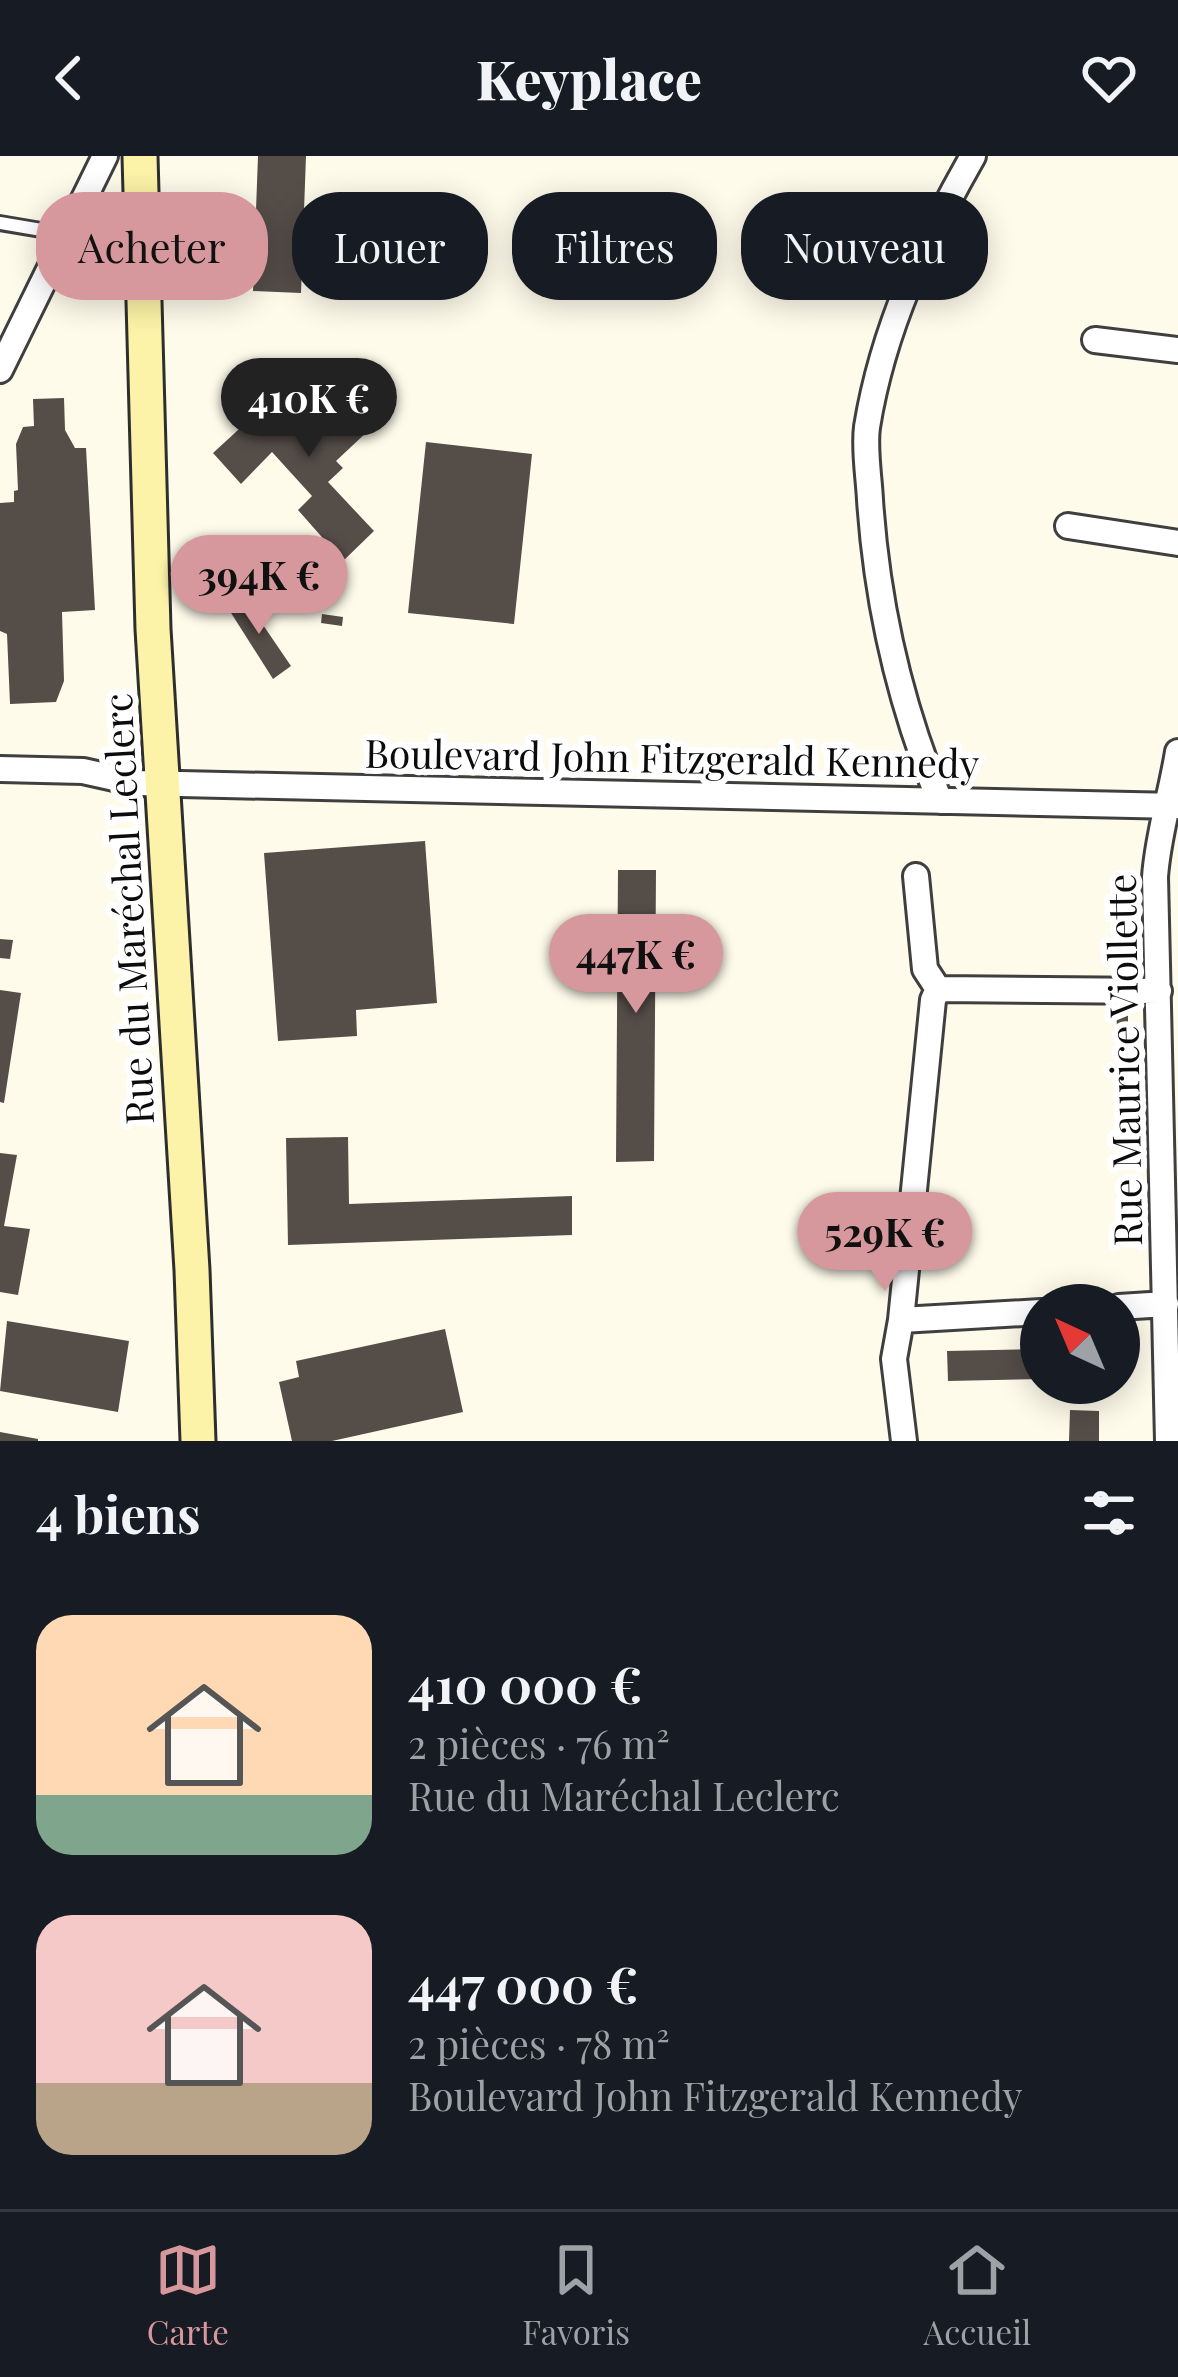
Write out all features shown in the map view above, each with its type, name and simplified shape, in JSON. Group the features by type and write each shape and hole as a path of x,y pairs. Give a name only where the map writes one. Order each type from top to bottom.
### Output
{"main road":[{"name":"Rue du Maréchal Leclerc","path":"140,156 153,629 198,1441"}],"street":[{"path":"87,192 105,156"},
{"path":"940,801 914,740 875,571 866,431 894,314 930,230 973,156"},
{"path":"0,370 36,297"},
{"path":"1095,340 1178,350"},
{"path":"1068,526 1178,543"},
{"name":"Rue Maurice Viollette","path":"1168,1441 1155,877 1159,832 1174,806 1178,752"},
{"name":"Boulevard John Fitzgerald Kennedy","path":"0,770 83,771 136,783 1174,806"},
{"path":"916,876 926,969 938,989"},
{"path":"938,989 1159,991"},
{"path":"904,1441 895,1360 933,1000 938,989"},
{"path":"1140,1306 1166,1304"},
{"path":"901,1320 1020,1313"}],"lane":[{"path":"0,224 36,229"}],"building":[{"path":"258,156 306,156 305,192 292,192 292,293 268,292 268,192 257,192"},
{"path":"357,384 385,415 336,461 343,468 328,482 374,531 343,561 298,510 312,496 272,452 241,484 213,453 275,396 308,430"},
{"path":"64,398 65,430 75,448 86,448 95,610 62,612 64,681 56,702 10,704 7,634 0,631 0,503 14,502 18,490 16,444 23,427 34,426 33,399"},
{"path":"426,442 532,454 514,624 408,613"},
{"path":"242,594 291,666 273,679 226,605"},
{"path":"322,614 343,617 342,626 321,623"},
{"path":"425,841 437,1003 356,1010 357,1036 278,1041 264,853"},
{"path":"618,870 656,870 654,1161 616,1162"},
{"path":"0,939 13,940 10,959 0,958"},
{"path":"0,990 21,993 4,1103 0,1102"},
{"path":"1116,1007 1128,1007 1128,1027 1117,1027"},
{"path":"348,1137 349,1204 572,1196 572,1235 288,1245 286,1138"},
{"path":"0,1153 17,1155 4,1226 30,1229 18,1295 0,1292"},
{"path":"7,1321 129,1341 118,1412 0,1391"},
{"path":"445,1329 463,1412 332,1441 292,1441 279,1382 299,1377 296,1361"},
{"path":"1020,1349 1020,1379 948,1381 947,1351"},
{"path":"1070,1410 1099,1411 1099,1441 1069,1441"},
{"path":"0,1432 38,1439 38,1441 0,1441"}]}
